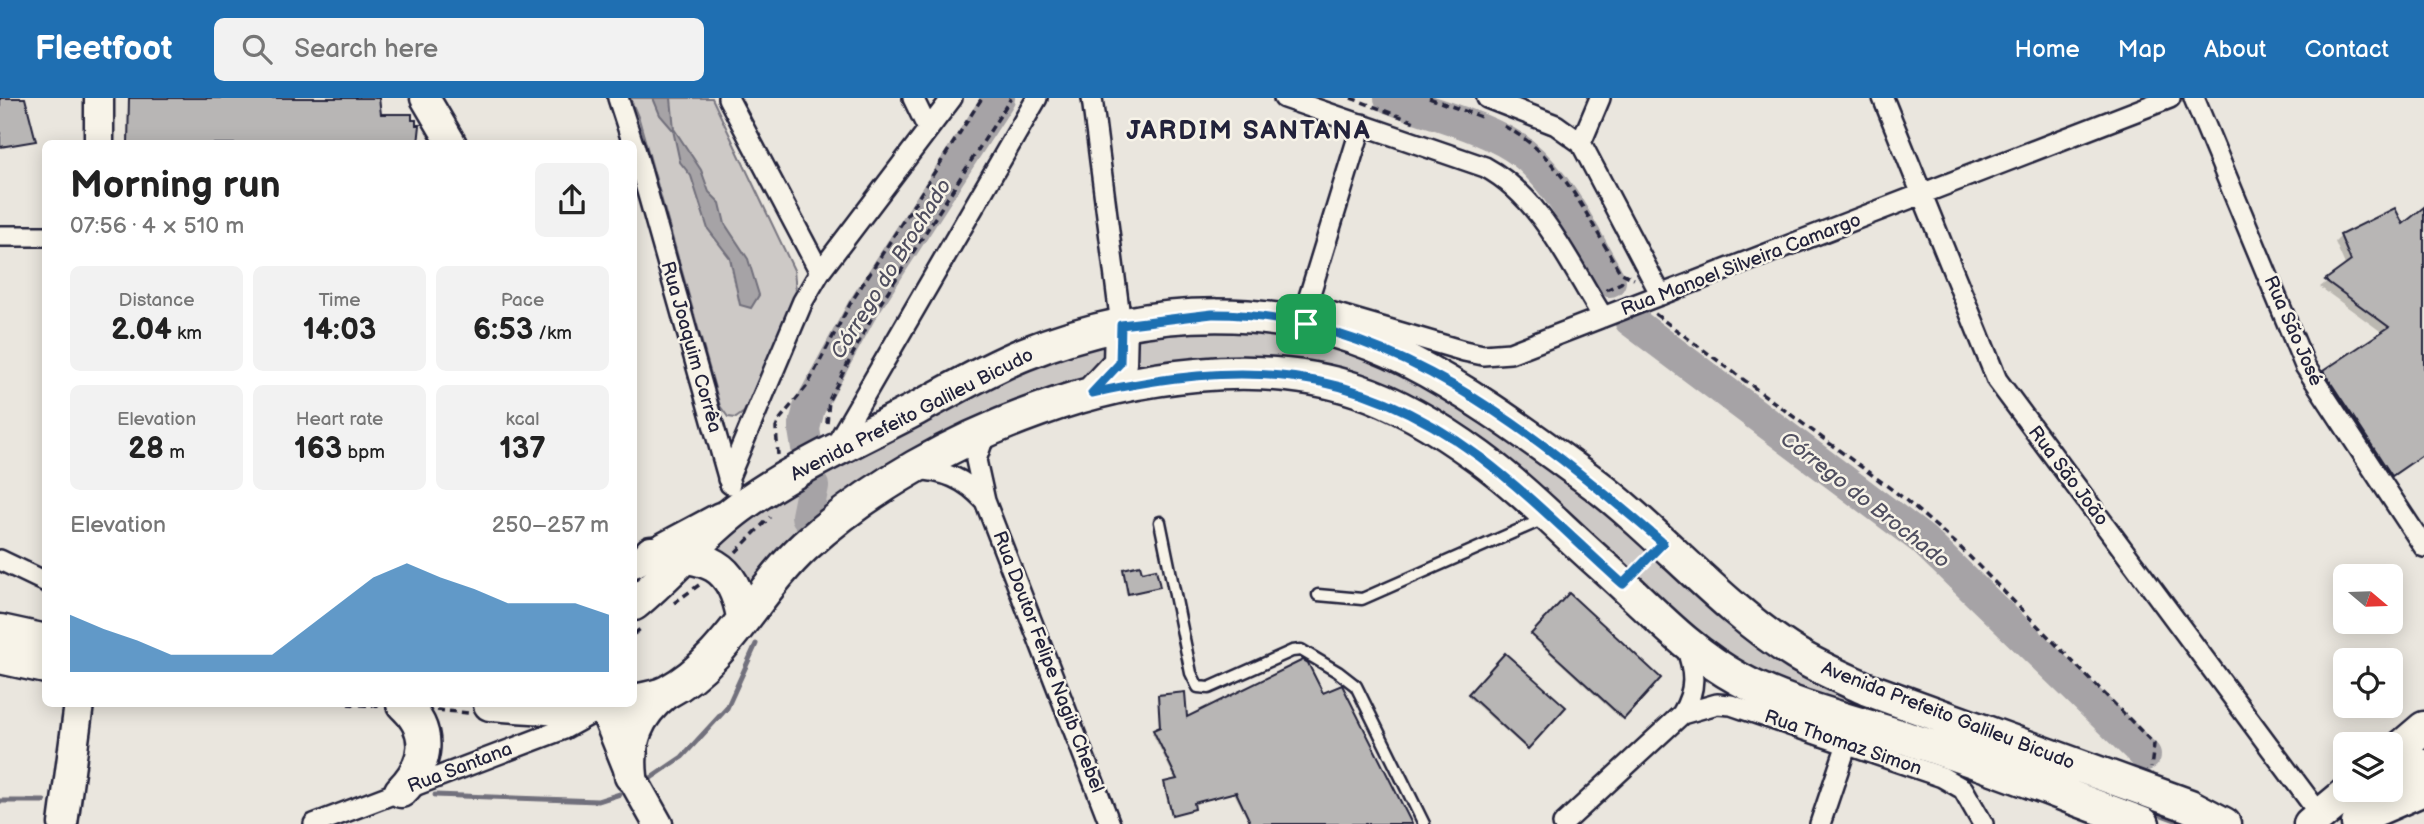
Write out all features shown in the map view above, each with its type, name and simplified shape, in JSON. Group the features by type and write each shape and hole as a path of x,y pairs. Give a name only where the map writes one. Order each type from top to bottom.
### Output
{"main road":[{"name":"Avenida Prefeito Galileu Bicudo","path":"637,601 688,557 736,498 828,443 1023,355 1075,336 1121,325 1212,314 1270,317 1303,323 1407,360 1489,407 1595,484 1764,631 1815,665 1867,689 2190,806 2224,824"},
{"path":"1092,393 1120,363 1121,325"},
{"name":"Avenida Prefeito Galileu Bicudo","path":"637,700 665,694 702,666 780,572 818,535 913,469 986,431 1092,393 1153,380 1242,375 1316,379 1355,389 1389,402 1480,457 1683,640 1720,668 1763,691 1959,755 2143,824"},
{"path":"642,558 688,557 710,564 730,576 737,588 743,617"},
{"path":"0,631 42,639"},
{"path":"0,657 42,666"},
{"path":"631,776 629,761 635,730 652,703 665,694"},
{"path":"401,790 417,773 425,751 422,728 406,707"},
{"path":"480,708 523,707"},
{"path":"2403,746 2424,728"},
{"path":"2315,820 2359,810 2424,766"}],"street":[{"path":"99,98 99,140"},
{"path":"425,98 450,140"},
{"name":"Rua Joaquim Corrêa","path":"618,98 632,140"},
{"path":"728,98 820,272"},
{"path":"913,98 928,129"},
{"path":"642,558 736,498 803,301 820,272 952,98"},
{"path":"828,443 1037,98"},
{"path":"1092,98 1121,325"},
{"path":"1284,98 1485,167 1518,188 1531,203 1603,317"},
{"path":"1487,98 1556,125 1581,144 1655,298"},
{"path":"1581,144 1600,98"},
{"name":"Rua São João","path":"1883,98 1997,380 2315,820"},
{"name":"Rua Manoel Silveira Camargo","path":"1303,323 1327,311 1464,351 1498,356 1921,196 2170,98"},
{"name":"Rua São José","path":"2194,98 2305,366 2424,547"},
{"path":"1303,323 1362,124"},
{"name":"Rua Joaquim Corrêa","path":"637,158 736,498"},
{"path":"0,236 42,236"},
{"name":"Rua Doutor Felipe Nagib Chebel","path":"986,431 976,460 985,501 1110,824"},
{"name":"Rua Doutor Felipe Nagib Chebel","path":"913,469 939,470 960,478 985,501"},
{"path":"0,560 42,580"},
{"name":"Rua Thomaz Simon","path":"1563,824 1682,714 1691,696 1695,678 1683,640"},
{"name":"Rua Thomaz Simon","path":"1682,714 1717,704 1731,705 1955,783 1970,798 1983,824"},
{"path":"63,824 79,707"},
{"name":"Rua Santana","path":"314,824 564,729 605,707"},
{"path":"610,707 631,776 658,824"},
{"path":"1820,824 1847,744"},
{"path":"2359,810 2424,791"}],"lane":[{"path":"1318,595 1362,599 1548,517"},
{"path":"1160,522 1191,673 1198,687 1209,688 1292,650 1308,653 1356,687 1424,824"}],"path":[{"path":"779,461 776,428 780,419 807,386 850,304 982,98"},
{"path":"828,443 830,400 873,316 1011,98"},
{"path":"1429,98 1491,121"},
{"path":"1503,125 1526,137 1554,164 1625,276 1638,280 1655,298 1658,317 1902,496 1959,546 2154,744 2150,779"},
{"path":"455,707 480,708"}],"shaded area":[{"path":"630,98 712,98 794,270 796,292 792,307 744,412 736,418 728,417 720,406 639,119"},
{"path":"653,98 671,98 674,129 701,170 709,192 720,203 725,224 748,259 759,295 751,308 740,305 730,258 708,229 691,176 680,162 673,130 660,115"},
{"path":"1204,326 1311,339 1369,358 1491,418 1618,516 1719,607 2207,824 2182,824 1962,743 1867,714 1756,673 1707,641 1623,563 1368,379 1318,365 1056,393 749,590 741,567 709,548 745,515 1034,358"}],"building":[{"path":"0,98 25,98 36,141 0,147"},
{"path":"129,98 379,98 381,114 412,114 412,120 416,120 416,125 420,125 418,140 128,140"},
{"path":"2424,207 2424,454 2392,476 2323,371 2389,327 2325,280 2351,261 2340,235 2395,208 2403,224"},
{"path":"1140,565 1142,572 1156,569 1160,587 1128,594 1123,569"},
{"path":"1569,593 1661,678 1624,719 1531,634"},
{"path":"1505,653 1566,707 1528,749 1468,694"},
{"path":"1303,660 1308,663 1323,693 1342,685 1412,824 1251,824 1236,792 1194,803 1195,809 1172,815 1164,782 1177,779 1153,730 1160,727 1158,695 1185,692 1187,717"}],"waterway":[{"name":"Córrego do Brochado","path":"807,448 804,429 809,408 862,310 999,98"},
{"name":"Córrego do Brochado","path":"1390,98 1477,128 1523,153 1550,180 1561,196 1610,281"},
{"name":"Córrego do Brochado","path":"1630,320 1923,540 2145,755"},
{"name":"Córrego do Brochado","path":"807,516 813,486"},
{"name":"Córrego do Brochado","path":"651,778 682,757 727,708 756,644"},
{"name":"Córrego do Brochado","path":"435,795 598,801 620,794"},
{"path":"0,801 44,801"}],"district":[{"name":"JARDIM SANTANA","path":"1249,131"}],"route":[{"path":"1212,314 1270,317 1306,324 1407,360 1489,407 1595,484 1663,543 1623,584 1480,457 1419,418 1389,402 1355,389 1316,379 1254,374 1153,380 1092,393 1120,363 1123,354 1121,325 1212,314"}]}
